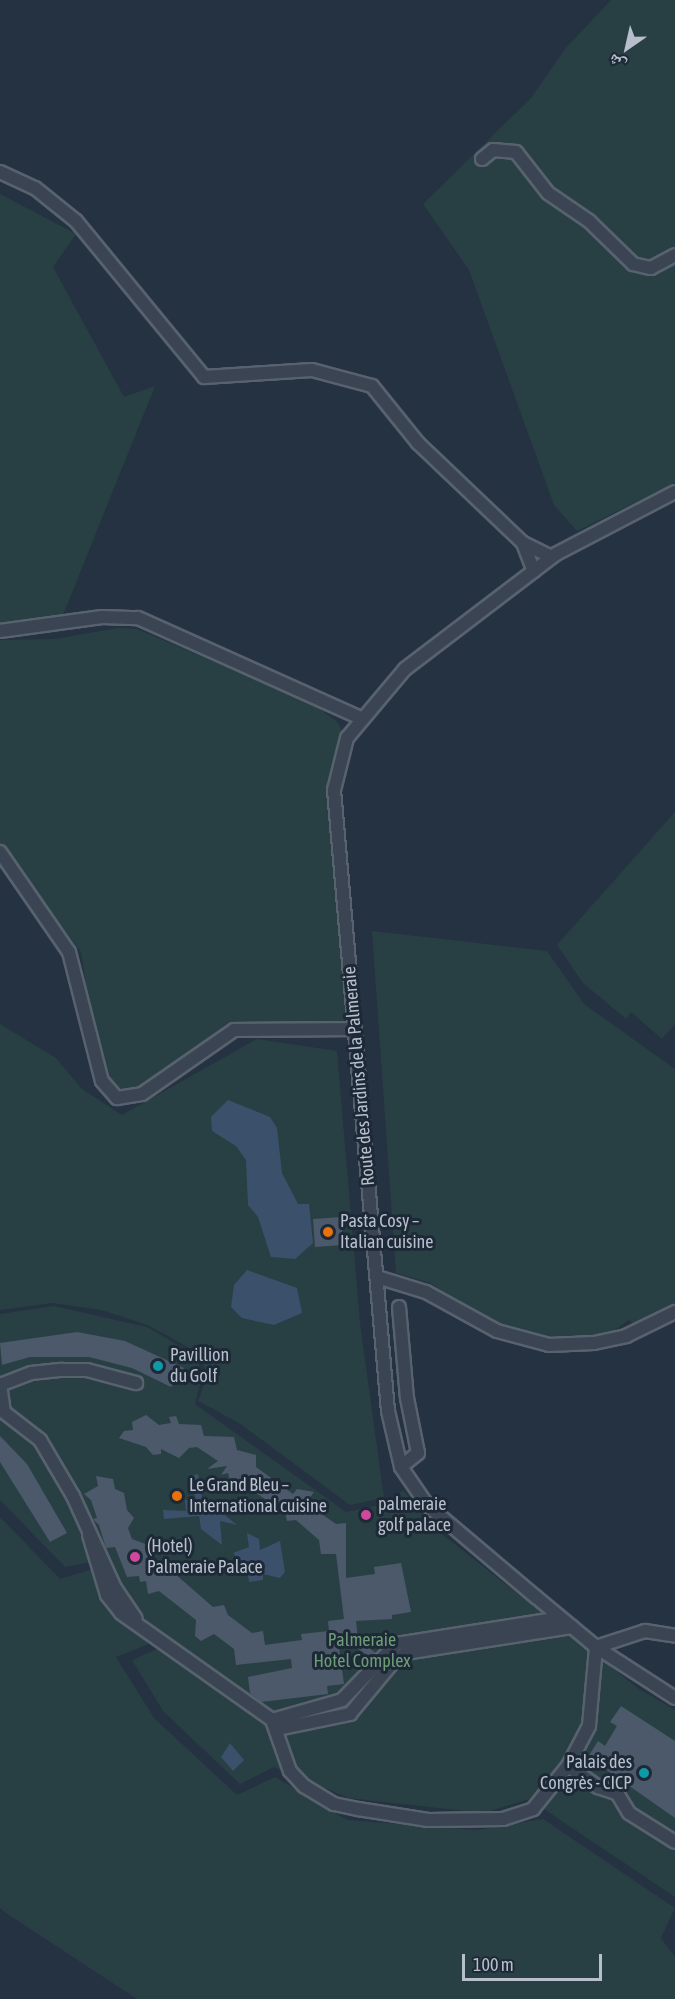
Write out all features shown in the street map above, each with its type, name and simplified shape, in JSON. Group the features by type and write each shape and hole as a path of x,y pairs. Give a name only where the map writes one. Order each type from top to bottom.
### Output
{"street":[{"path":"482,159 493,150 516,152 557,202 589,221 633,264 651,268 675,255"},
{"path":"0,172 35,188 76,221 204,377 312,369 372,386 418,444 523,543 552,557"},
{"name":"Route des Jardins de la Palmeraie","path":"675,492 552,557 405,669 360,718 337,765 334,790 388,1411 401,1467 427,1505 560,1618 596,1647 675,1698"},
{"path":"523,543 534,571"},
{"path":"0,631 102,617 138,618 360,718"},
{"path":"0,852 69,952 102,1081 117,1098 142,1094 234,1030 355,1029"},
{"path":"377,1277 426,1292 496,1330 549,1345 594,1343 626,1336 675,1312"},
{"path":"399,1307 407,1398 418,1453 401,1467"},
{"path":"136,1383 87,1370 30,1373 0,1384 2,1410 40,1440 121,1600 148,1633 275,1725 290,1771 320,1798 412,1818 519,1816 545,1797 568,1766 589,1726 596,1647 645,1631 675,1636"},
{"path":"457,1641 560,1618"},
{"path":"275,1725 342,1701 396,1644 457,1641 572,1627"},
{"path":"568,1766 598,1787 616,1793 630,1813 675,1842"}],"green space":[{"path":"611,0 675,0 675,483 577,531 554,505 469,270 423,204 531,98 565,49"},
{"path":"0,194 76,234 53,267 124,397 155,386 63,615 64,623 0,627"},
{"path":"118,628 137,629 315,705 337,722 343,731 333,766 331,802 348,1016 340,1024 249,1022 133,1093 122,1094 112,1082 92,1024 81,952 0,843 0,640 54,639"},
{"path":"675,812 675,1024 662,1039 631,1012 626,1019 583,983 557,945"},
{"path":"372,931 547,951 584,1004 675,1069 675,1306 640,1330 629,1320 606,1336 567,1341 522,1334 468,1310 430,1283 396,1273"},
{"path":"0,1024 56,1058 82,1089 122,1115 257,1039 337,1051 360,1323 384,1498 350,1505 239,1423 198,1401 207,1376 200,1354 148,1325 101,1310 53,1303 0,1310"},
{"name":"Palmeraie Hotel Complex","path":"54,1306 147,1327 197,1356 202,1377 195,1404 346,1512 390,1503 403,1490 429,1524 639,1689 675,1710 675,1897 529,1799 483,1813 349,1798 274,1767 240,1784 163,1711 132,1660 168,1644 122,1594 103,1560 65,1567 0,1500 0,1314"},
{"path":"0,1517 60,1579 93,1569 107,1605 149,1644 116,1657 154,1718 237,1795 275,1777 347,1820 478,1830 543,1819 675,1908 661,1938 675,1957 675,1999 137,1999 6,1913 0,1908"}],"water":[{"path":"228,1100 270,1117 277,1128 282,1173 298,1204 309,1204 313,1243 295,1259 271,1257 258,1217 248,1205 246,1160 236,1146 212,1131 211,1117"},
{"path":"247,1270 297,1288 302,1313 274,1325 242,1318 231,1307 234,1285"},
{"path":"198,1474 204,1509 216,1508 237,1525 220,1521 222,1545 201,1529 199,1516 164,1519 163,1510 186,1511 185,1500 196,1500 189,1476"},
{"path":"247,1533 259,1539 260,1550 280,1541 285,1572 280,1578 263,1574 263,1580 249,1582 247,1568 253,1567 252,1561 242,1563 233,1553 249,1547"},
{"path":"230,1743 244,1760 233,1771 221,1757"}],"building":[{"name":"Pasta Cosy – Italian cuisine","path":"341,1217 343,1245 315,1247 313,1219"},
{"path":"77,1332 125,1341 184,1368 171,1387 132,1368 89,1357 30,1357 2,1365 0,1343"},
{"name":"(Hotel) Palmeraie Palace","path":"146,1415 159,1425 171,1423 169,1417 176,1416 179,1424 201,1425 204,1436 234,1437 237,1450 256,1455 256,1467 293,1494 297,1489 314,1492 309,1499 316,1504 313,1508 336,1524 346,1523 346,1578 375,1574 374,1567 401,1563 411,1612 392,1615 392,1619 356,1621 358,1640 376,1653 371,1658 354,1646 339,1648 344,1684 327,1686 328,1694 261,1702 250,1693 248,1677 292,1668 291,1659 236,1665 234,1649 214,1634 201,1641 195,1636 196,1620 159,1591 148,1594 146,1581 140,1582 139,1576 127,1577 115,1547 106,1548 99,1525 93,1519 97,1518 91,1500 84,1494 98,1486 96,1476 113,1479 115,1489 124,1493 127,1510 134,1518 128,1528 132,1539 151,1546 153,1561 172,1564 174,1573 213,1607 224,1605 228,1615 252,1633 263,1631 265,1645 302,1640 301,1634 329,1631 328,1621 344,1619 336,1554 321,1554 319,1540 296,1520 287,1521 285,1512 242,1484 231,1485 228,1473 221,1475 227,1466 207,1469 218,1461 197,1447 189,1448 179,1458 161,1449 161,1454 153,1455 146,1447 119,1438 124,1431 133,1430 132,1422"},
{"path":"0,1436 27,1464 67,1533 50,1542 0,1462"},
{"name":"Palais des Congrès - CICP","path":"621,1706 675,1741 675,1818 588,1757 598,1741 605,1746 617,1726 610,1722"}],"place":[{"name":"Pasta Cosy – Italian cuisine","path":"328,1232"},
{"name":"Pavillion du Golf","path":"158,1366"},
{"name":"Le Grand Bleu – International cuisine","path":"177,1496"},
{"name":"palmeraie golf palace","path":"366,1515"},
{"name":"(Hotel) Palmeraie Palace","path":"135,1557"},
{"name":"Palais des Congrès - CICP","path":"644,1773"}]}
